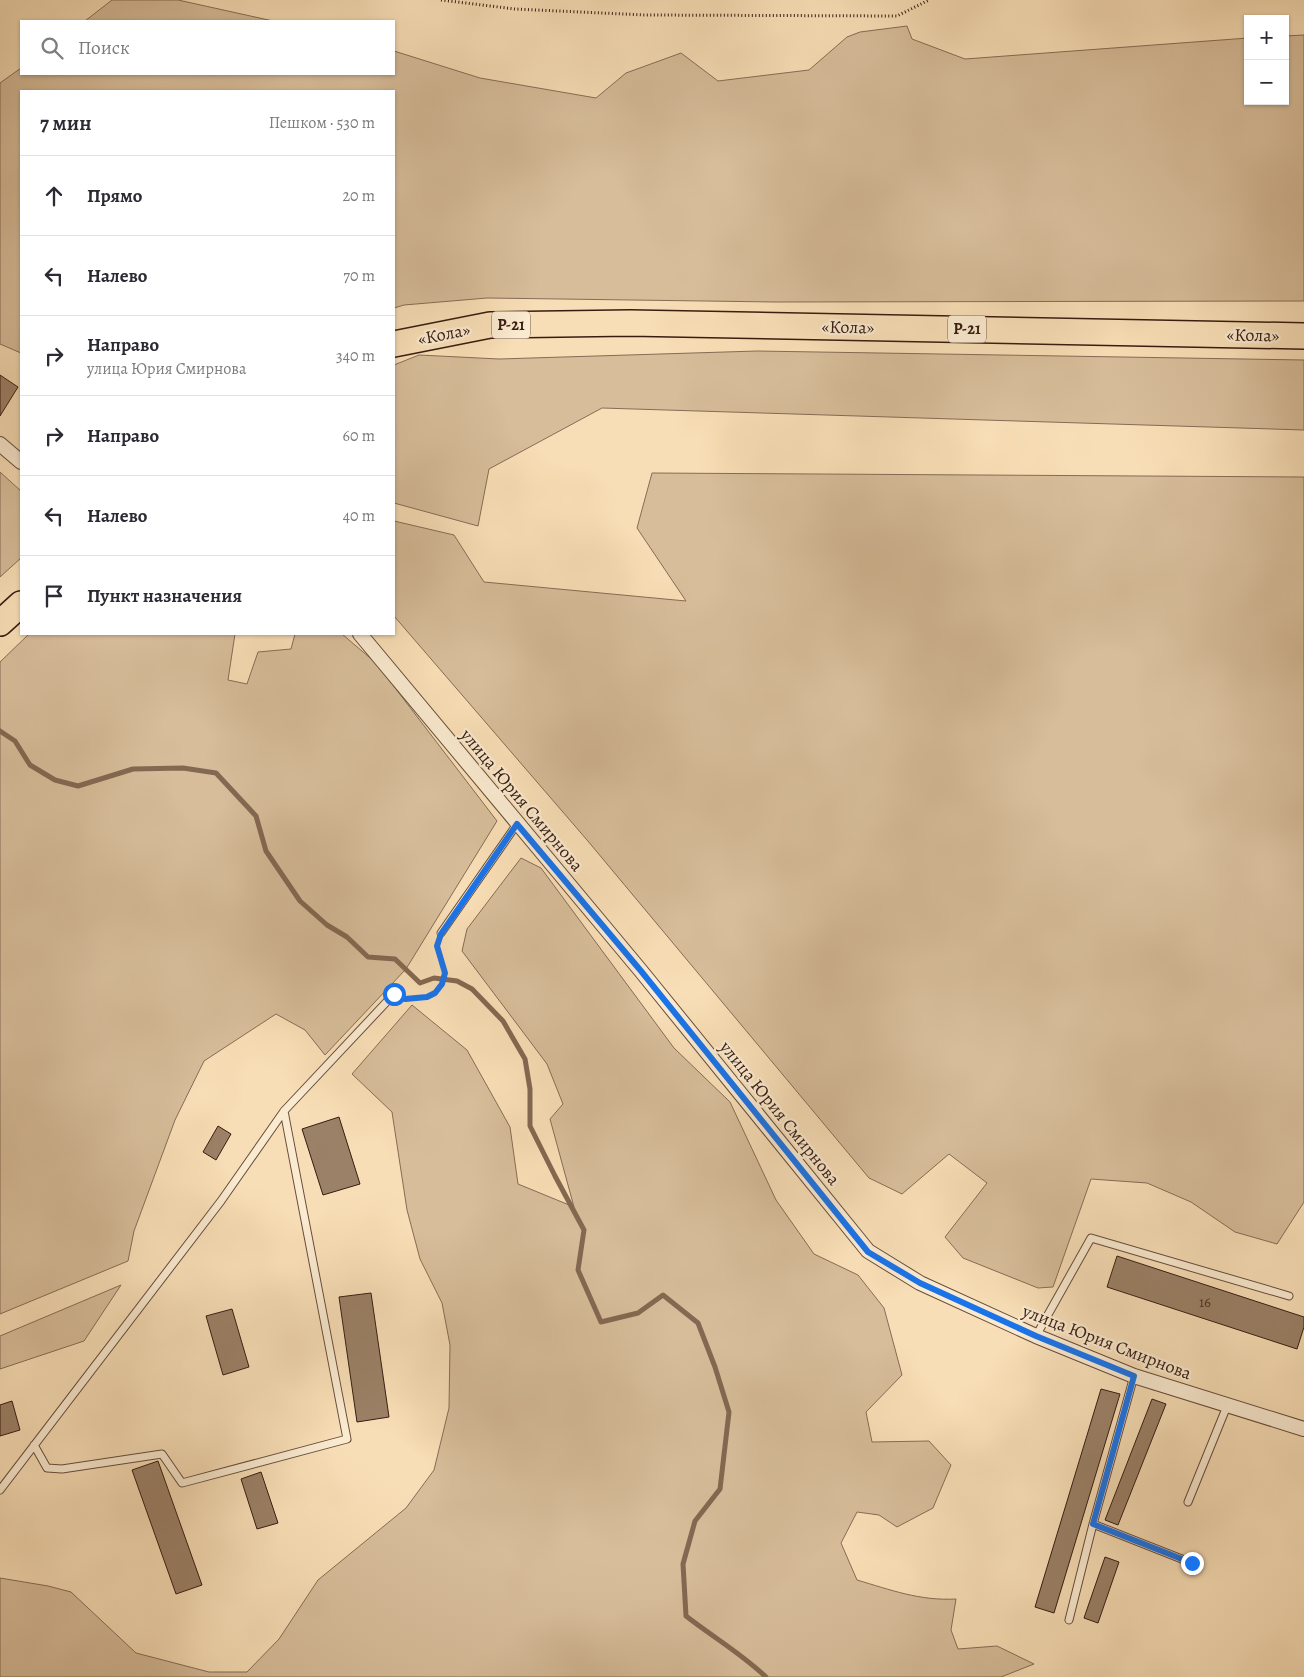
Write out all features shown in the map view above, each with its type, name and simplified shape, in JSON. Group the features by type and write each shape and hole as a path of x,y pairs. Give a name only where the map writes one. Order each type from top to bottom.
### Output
{"highway":[{"name":"«Кола»","path":"395,344 490,325 630,323 1304,336"},
{"path":"0,624 20,605"}],"street":[{"path":"0,444 20,461"},
{"name":"улица Юрия Смирнова","path":"361,635 641,971 868,1252 920,1283 1036,1336 1134,1376 1304,1429"}],"lane":[{"path":"441,934 517,824"},
{"path":"0,1490 222,1201 284,1112 394,994"},
{"path":"34,1445 47,1468 62,1468 162,1454 182,1484 347,1439 284,1112"},
{"path":"1036,1336 1091,1238 1288,1296"},
{"path":"1069,1620 1093,1524 1134,1376"},
{"path":"1188,1502 1226,1406"},
{"path":"1093,1524 1192,1563"}],"path":[{"path":"441,0 515,9 645,15 897,16 928,0"},
{"path":"394,994 405,999 427,997 435,993 442,984 445,973 437,946 441,934"}],"shaded area":[{"path":"112,0 178,0 268,20 86,20"},
{"path":"907,26 912,39 965,59 1244,38 1244,105 1289,105 1289,36 1304,35 1304,301 775,302 487,298 404,305 395,308 395,90 20,90 20,353 0,344 0,83 20,69 20,75 395,75 395,51 480,78 596,98 626,73 681,53 718,81 809,70 847,37 860,32"},
{"path":"757,351 1304,360 1304,430 602,408 489,469 478,526 395,503 395,365 419,355 499,359"},
{"path":"0,472 20,490 20,559 0,577"},
{"path":"652,473 1304,477 1304,1202 1277,1244 1235,1232 1191,1202 1147,1183 1091,1179 1053,1287 1038,1288 963,1258 945,1237 987,1183 949,1154 902,1194 869,1178 587,840 395,617 395,521 454,535 484,582 686,601 637,528"},
{"path":"28,635 235,635 228,680 247,684 258,652 291,649 295,635 343,635 376,663 497,821 406,969 325,1055 305,1030 276,1014 204,1061 175,1120 134,1231 128,1261 0,1314 0,662"},
{"path":"521,858 541,868 674,1048 730,1102 776,1200 814,1254 858,1275 884,1308 902,1375 866,1412 872,1442 929,1441 951,1465 933,1508 897,1527 879,1515 857,1512 841,1543 857,1580 918,1597 956,1599 951,1630 958,1649 997,1646 1034,1664 1001,1677 0,1677 0,1578 71,1592 136,1653 209,1672 247,1672 279,1639 318,1580 406,1508 434,1470 449,1408 450,1345 442,1303 420,1259 407,1210 392,1112 352,1074 412,1005 467,1050 510,1127 518,1184 574,1207 550,1119 563,1104 547,1064 462,951 467,929"},
{"path":"121,1285 84,1341 0,1369 0,1336"}],"building":[{"path":"0,375 18,387 0,416"},
{"path":"339,1117 360,1184 323,1195 302,1129"},
{"path":"218,1126 231,1134 216,1160 203,1152"},
{"path":"1117,1256 1304,1317 1304,1327 1297,1349 1107,1287"},
{"path":"371,1293 389,1417 357,1422 339,1297"},
{"path":"232,1309 249,1367 223,1375 206,1316"},
{"path":"1101,1389 1120,1394 1054,1613 1035,1607"},
{"path":"1152,1399 1166,1404 1118,1525 1105,1520"},
{"path":"12,1401 20,1430 0,1436 0,1405"},
{"path":"158,1461 202,1585 176,1594 132,1470"},
{"path":"261,1472 278,1523 257,1529 241,1479"},
{"path":"1105,1557 1119,1562 1098,1623 1084,1618"}],"waterway":[{"path":"0,731 15,741 30,765 55,780 78,786 133,769 183,768 216,773 256,816 266,851 300,901 327,925 347,937 368,957 395,959 420,983 434,978 457,981 472,989 503,1021 525,1059 530,1089 530,1126 584,1230 578,1270 601,1322 638,1313 663,1295 698,1323 715,1367 729,1412 720,1489 695,1521 683,1564 686,1616 737,1653 766,1677"}],"route":[{"path":"394,994 405,999 427,997 435,993 442,984 445,973 437,946 441,934 517,824 641,971 868,1252 920,1283 1036,1336 1134,1376 1093,1524 1192,1563"}]}
